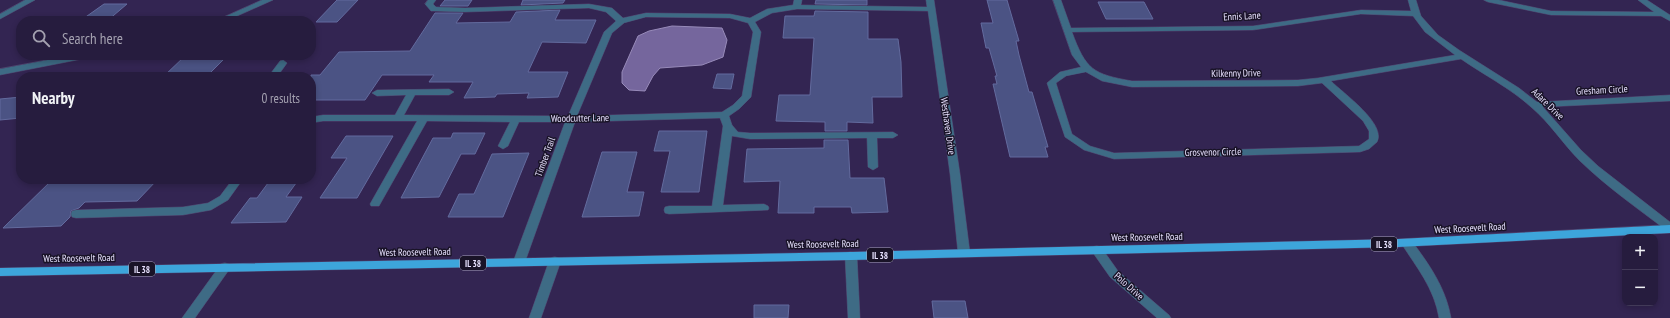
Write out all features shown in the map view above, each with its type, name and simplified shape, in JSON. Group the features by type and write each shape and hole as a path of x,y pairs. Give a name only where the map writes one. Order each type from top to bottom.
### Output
{"main road":[{"name":"West Roosevelt Road","path":"0,272 851,256 1407,243 1670,228"}],"street":[{"path":"0,17 31,0"},
{"path":"231,16 269,0"},
{"path":"432,0 429,4 434,9 465,10 578,3 609,10 621,21"},
{"name":"Kilkenny Drive","path":"1057,0 1076,55 1087,69 1105,79 1146,85 1298,83 1324,80 1463,56"},
{"name":"Adare Drive","path":"1412,0 1417,14 1423,24 1435,36 1504,82 1535,105 1552,122 1575,150 1595,169 1670,228"},
{"path":"1488,0 1551,13 1662,14"},
{"path":"1642,0 1670,19"},
{"path":"893,135 750,136 735,134 728,126 724,114 736,107 746,97 757,32 751,21 770,11 798,4 931,4"},
{"name":"Westhaven Drive","path":"931,4 964,253"},
{"name":"Ennis Lane","path":"1068,30 1253,28 1361,12 1417,14"},
{"name":"Timber Trail","path":"519,262 571,118 608,32 621,21 646,14 730,16 751,21"},
{"path":"0,72 61,60"},
{"path":"276,72 283,63"},
{"name":"Grosvenor Circle","path":"1087,69 1068,71 1057,76 1051,83 1068,135 1087,148 1114,156 1366,147 1374,140 1374,131 1367,119 1324,80"},
{"path":"398,118 412,92"},
{"path":"377,93 449,92"},
{"name":"Gresham Circle","path":"1535,105 1670,98"},
{"name":"Woodcutter Lane","path":"316,119 571,118 724,114"},
{"path":"375,204 424,118"},
{"path":"503,146 516,118"},
{"path":"717,209 728,126"},
{"path":"872,136 873,167"},
{"path":"76,214 183,211 211,206 224,198 234,184"},
{"path":"670,210 764,208"},
{"path":"1407,243 1426,270 1444,306 1445,318"},
{"name":"Polo Drive","path":"1097,250 1114,274 1165,318"},
{"path":"851,256 854,318"},
{"path":"535,318 555,261"},
{"path":"188,318 225,267"}],"shaded area":[{"path":"672,26 722,28 727,40 723,57 702,65 660,68 653,76 645,91 629,90 622,83 622,72 638,36 649,31"}],"building":[{"path":"337,0 358,0 337,22 316,22"},
{"path":"445,0 472,0 468,6 440,6"},
{"path":"523,0 565,0 563,3 521,5"},
{"path":"816,0 867,0 867,5 815,4"},
{"path":"987,0 1007,0 1019,41 1016,41 1029,92 1032,92 1048,147 1045,147 1048,157 1010,157 993,84 997,84 995,76 997,76 989,48 986,48 981,23 993,23"},
{"path":"1098,2 1144,2 1153,19 1106,19"},
{"path":"104,4 127,4 113,16 87,16"},
{"path":"560,10 555,20 596,20 586,43 542,42 528,72 568,72 558,97 527,98 529,93 497,94 495,97 464,98 473,82 429,82 434,75 382,75 365,100 316,100 316,75 320,75 339,52 410,51 435,13 463,13 456,23 510,22 516,12"},
{"path":"815,11 868,12 868,39 898,39 901,62 902,97 872,97 873,123 847,122 847,131 825,131 825,122 776,121 779,95 810,95 814,38 783,38 785,16 814,16"},
{"path":"181,60 223,60 211,72 168,72"},
{"path":"717,74 734,74 731,89 713,88"},
{"path":"16,97 16,118 0,120 0,99"},
{"path":"659,131 707,131 699,192 661,192 670,151 654,151"},
{"path":"453,133 485,133 475,154 461,154 439,197 401,198 433,138 451,138"},
{"path":"346,136 393,136 357,198 320,198 347,158 331,158"},
{"path":"824,140 848,140 850,178 884,178 888,212 852,213 851,207 814,207 814,213 778,213 780,181 744,182 747,149 824,148"},
{"path":"602,152 637,152 627,192 644,192 639,216 582,217"},
{"path":"529,153 503,217 448,217 459,194 474,194 492,154"},
{"path":"48,184 153,184 137,201 85,202 79,208 71,211 70,217 61,226 3,228"},
{"path":"267,184 295,184 286,197 302,197 286,222 231,223 250,198 257,198"},
{"path":"932,301 965,301 968,318 934,318"},
{"path":"754,305 789,305 788,318 754,318"}]}
